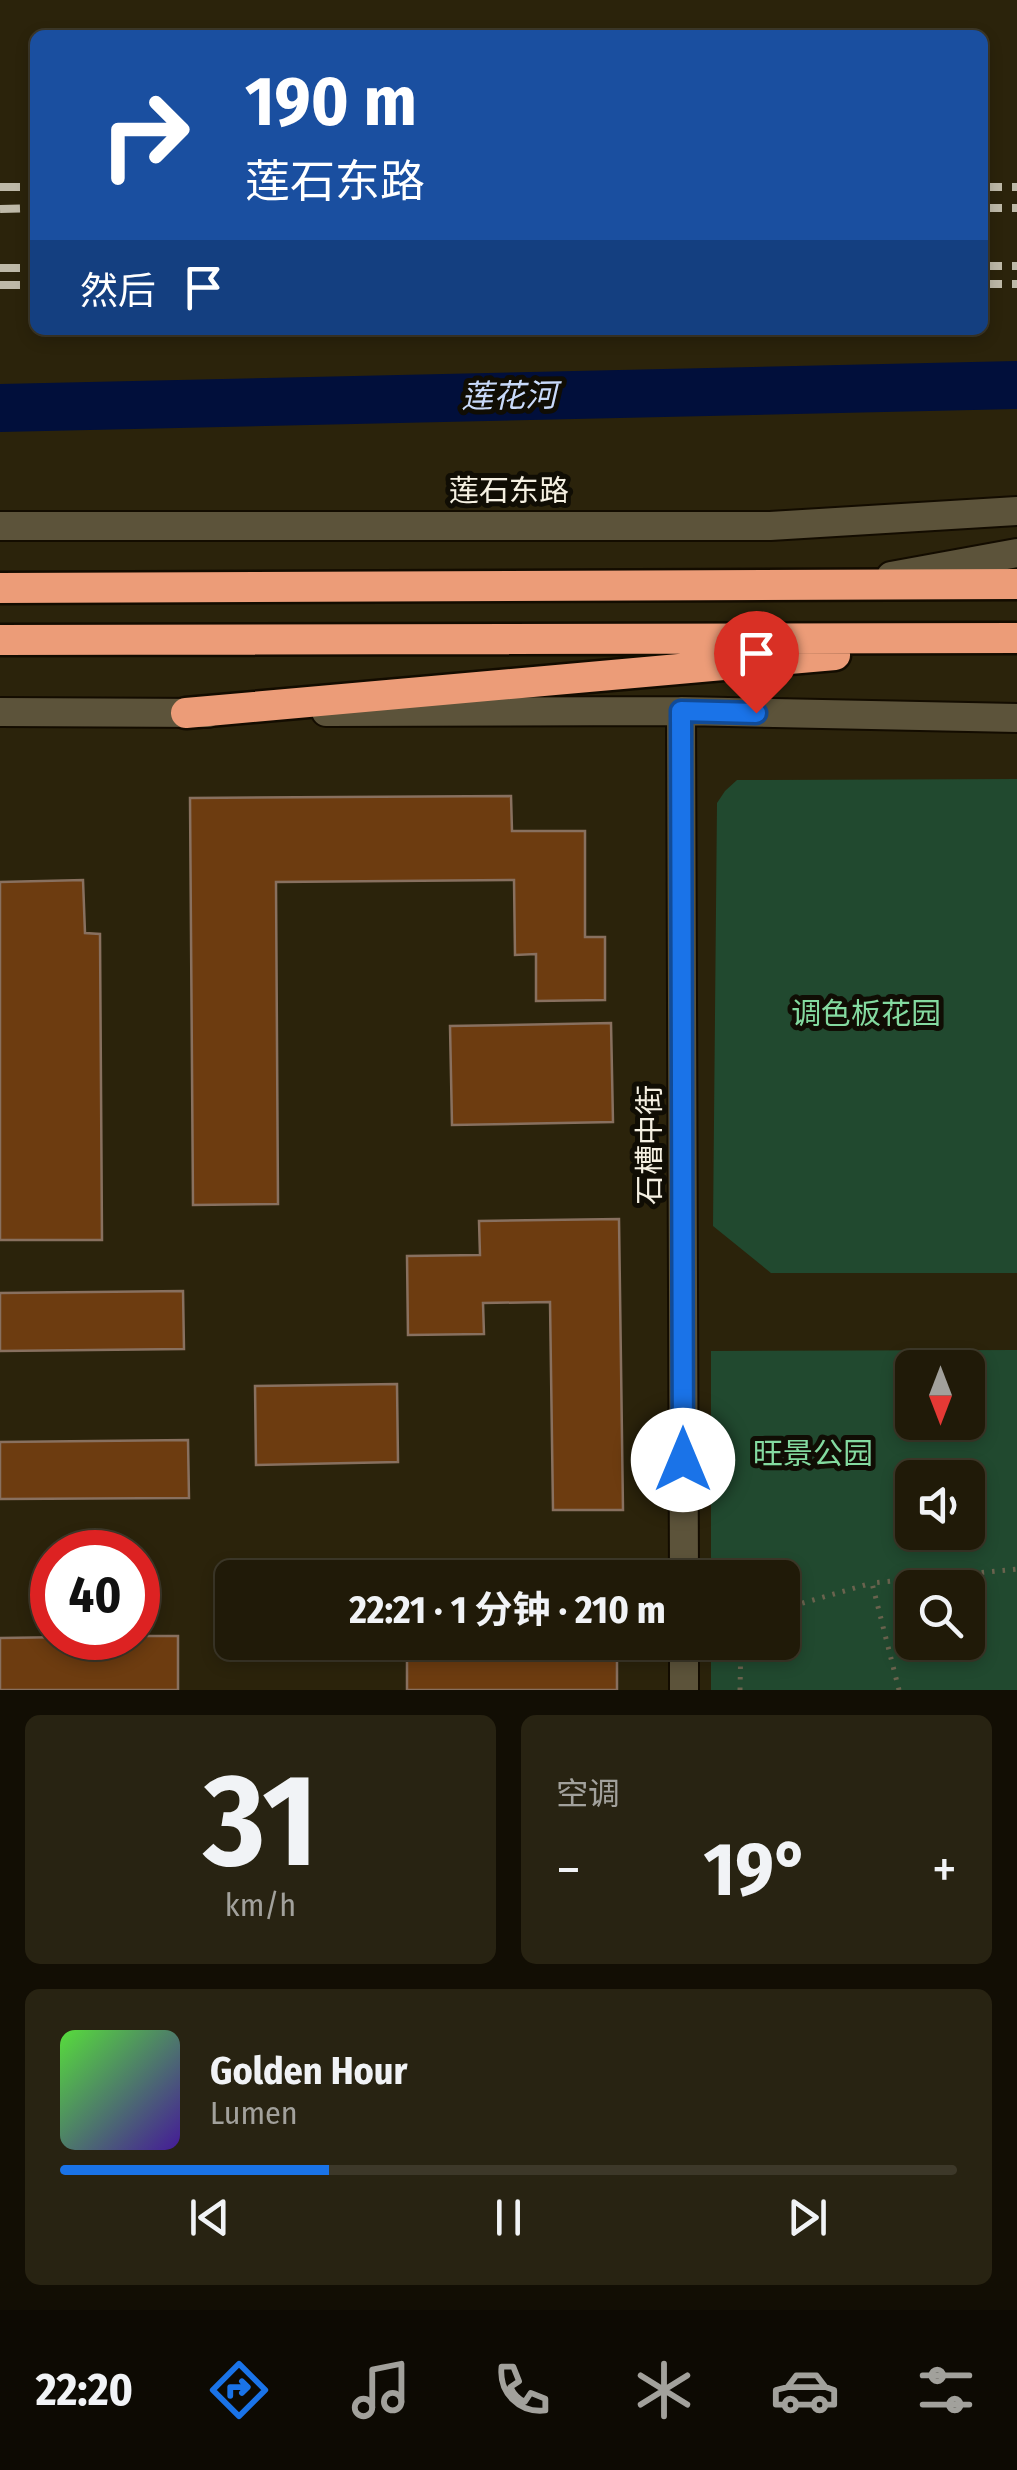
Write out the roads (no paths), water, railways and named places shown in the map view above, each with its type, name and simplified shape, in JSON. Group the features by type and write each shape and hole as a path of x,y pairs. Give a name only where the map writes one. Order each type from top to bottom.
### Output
{"highway":[{"path":"0,588 1017,584"},
{"path":"0,640 1017,639"},
{"path":"186,713 1017,639"}],"street":[{"name":"莲石东路","path":"0,526 770,526 1017,511"},
{"path":"843,585 1017,553"},
{"path":"0,712 681,711 1017,718"},
{"name":"石槽中街","path":"681,711 684,1560"},
{"path":"684,1660 684,1690"}],"waterway":[{"name":"莲花河","path":"0,408 1017,385"}],"railway":[{"path":"0,187 30,187"},
{"path":"988,187 1017,187"},
{"path":"0,209 30,208"},
{"path":"988,208 1017,208"},
{"path":"988,266 1017,266"},
{"path":"0,268 30,268"},
{"path":"988,284 1017,284"},
{"path":"0,285 30,285"}],"park label":[{"name":"调色板花园","path":"866,1014"},
{"name":"旺景公园","path":"813,1454"}]}
